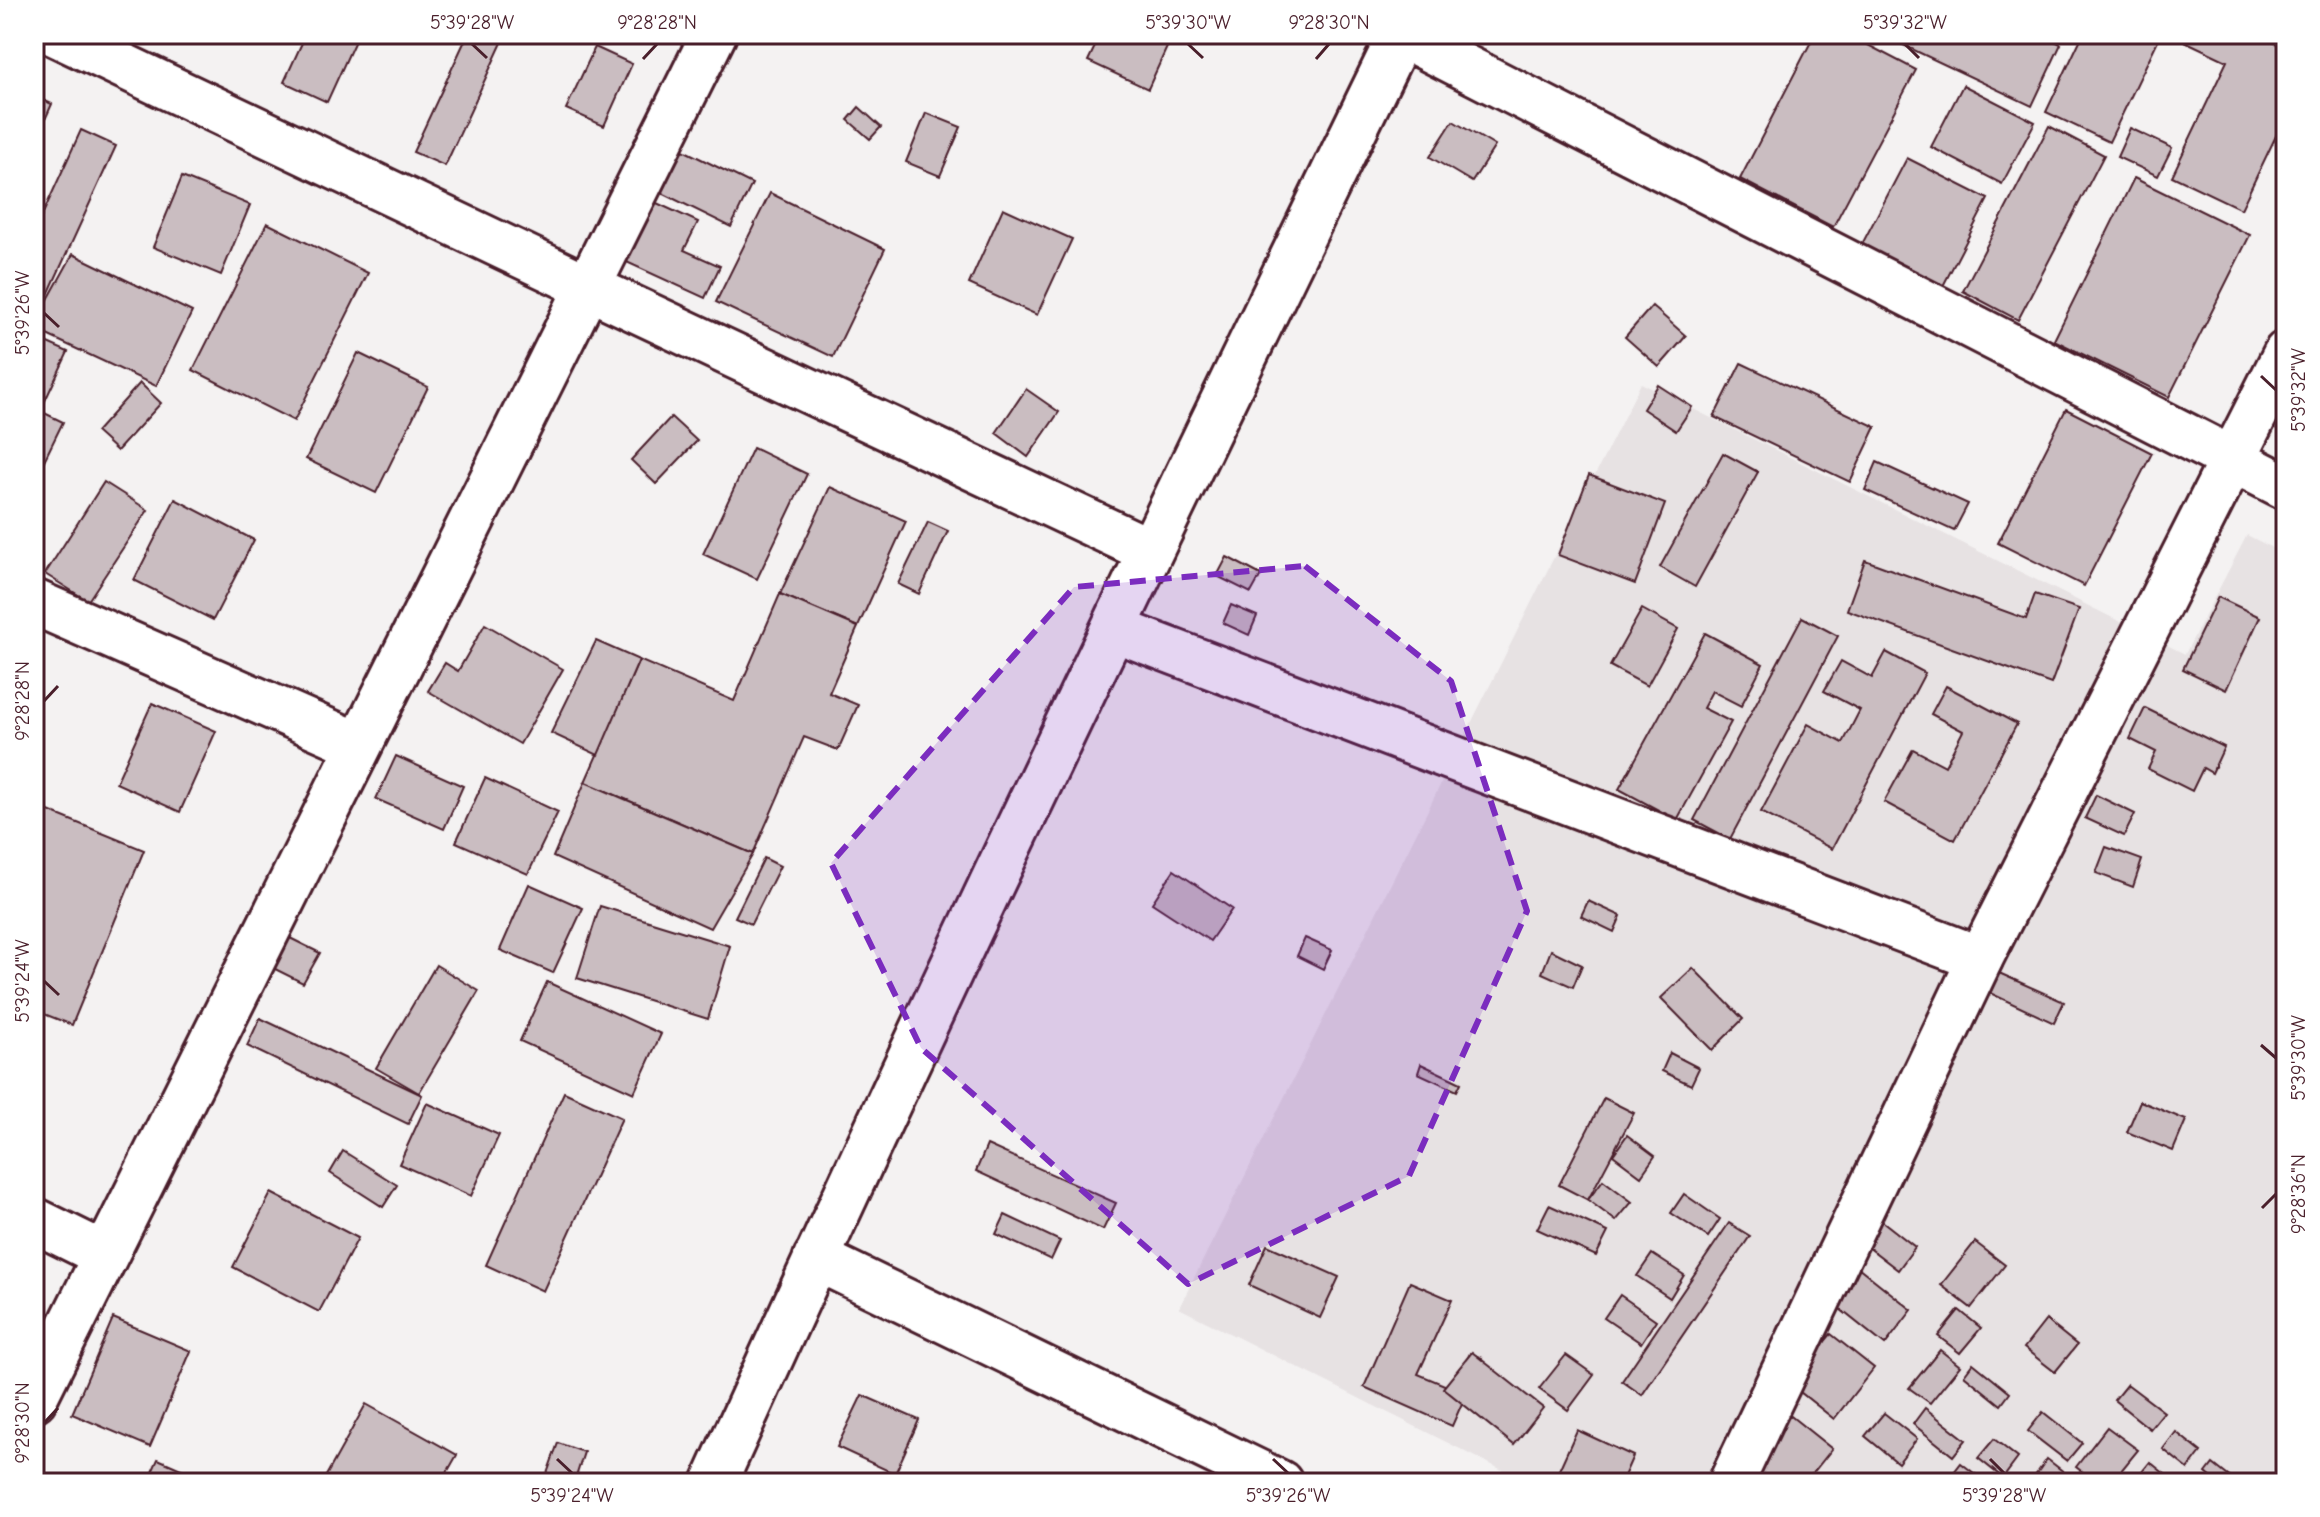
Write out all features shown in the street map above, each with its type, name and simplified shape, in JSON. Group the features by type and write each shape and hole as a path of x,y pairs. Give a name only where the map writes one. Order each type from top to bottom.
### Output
{"street":[{"path":"56,34 1150,551"},
{"path":"34,1399 714,34"},
{"path":"714,1483 816,1258 1150,551 1400,34 2286,487"},
{"path":"1731,1483 1980,959 2286,353"},
{"path":"34,602 359,745"},
{"path":"1114,629 1980,959"},
{"path":"34,1220 105,1255"},
{"path":"816,1258 1280,1483"}],"highlighted area":[{"path":"1305,566 1451,681 1527,911 1409,1176 1188,1284 921,1048 831,863 1074,587"}],"shaded area":[{"path":"1641,383 2185,654 2247,535 2286,555 2286,1483 1528,1483 1179,1308"}],"building":[{"path":"306,34 358,34 327,102 284,82"},
{"path":"468,34 506,34 445,166 413,152"},
{"path":"1101,34 1173,34 1148,89 1088,61"},
{"path":"1815,34 1847,34 1916,70 1833,227 1740,179"},
{"path":"1880,34 2040,34 2061,44 2032,106"},
{"path":"2083,34 2161,34 2109,142 2046,112"},
{"path":"2170,34 2256,34 2286,48 2286,115 2241,209 2172,176 2227,61"},
{"path":"595,47 632,64 604,126 566,109"},
{"path":"1963,85 2035,122 2002,184 1931,147"},
{"path":"34,96 52,104 34,144"},
{"path":"859,107 881,127 870,139 848,120"},
{"path":"926,113 961,127 940,176 906,162"},
{"path":"1453,121 1495,146 1472,182 1430,157"},
{"path":"2049,126 2104,155 2018,320 1963,291"},
{"path":"2130,128 2172,148 2158,176 2117,157"},
{"path":"81,130 116,146 34,325 34,233"},
{"path":"679,148 752,184 731,227 658,191"},
{"path":"1907,158 1988,199 1942,288 1861,246"},
{"path":"182,177 250,205 221,275 153,247"},
{"path":"2134,178 2250,235 2169,397 2054,340"},
{"path":"770,193 885,249 833,357 716,302"},
{"path":"648,199 698,222 684,250 720,266 705,298 620,259"},
{"path":"1003,208 1072,239 1037,315 969,284"},
{"path":"267,223 368,273 294,421 193,370"},
{"path":"73,254 192,312 156,386 34,329"},
{"path":"1652,306 1686,336 1659,367 1625,337"},
{"path":"34,337 68,352 44,403 34,398"},
{"path":"358,353 428,387 376,493 306,459"},
{"path":"1741,363 1876,427 1850,482 1714,417"},
{"path":"140,383 161,403 117,451 96,432"},
{"path":"1658,385 1692,407 1676,431 1643,409"},
{"path":"1026,389 1059,412 1028,457 996,433"},
{"path":"34,408 63,422 34,481"},
{"path":"2066,409 2152,453 2084,586 1998,543"},
{"path":"671,417 697,441 656,484 631,460"},
{"path":"753,448 807,474 757,579 703,554"},
{"path":"1723,453 1758,472 1695,587 1660,567"},
{"path":"1877,462 1968,504 1954,531 1865,490"},
{"path":"1589,475 1665,504 1635,584 1558,555"},
{"path":"104,482 148,510 88,601 45,574"},
{"path":"830,487 906,521 858,627 780,594"},
{"path":"175,499 254,540 213,620 134,580"},
{"path":"928,522 948,531 919,594 898,584"},
{"path":"1227,557 1261,575 1251,593 1217,576"},
{"path":"1865,560 2026,619 2035,594 2079,609 2051,684 1847,610"},
{"path":"780,594 858,627 829,693 858,705 838,750 804,737 753,854 585,782 639,660 734,701"},
{"path":"2218,597 2260,617 2226,690 2183,669"},
{"path":"1231,605 1257,616 1249,635 1223,623"},
{"path":"1642,609 1678,629 1647,686 1610,666"},
{"path":"1802,617 1838,636 1730,839 1694,820"},
{"path":"485,624 563,669 520,744 428,691 445,663 458,671"},
{"path":"1705,633 1763,664 1741,706 1712,691 1703,708 1731,722 1677,820 1619,789"},
{"path":"596,641 639,660 598,755 551,733"},
{"path":"1886,652 1925,673 1832,849 1761,812 1808,724 1843,743 1860,710 1824,691 1841,661 1872,678"},
{"path":"1946,686 2017,724 1955,840 1884,802 1913,749 1945,766 1963,731 1931,714"},
{"path":"152,703 216,731 180,812 116,783"},
{"path":"2145,708 2224,747 2212,773 2203,768 2192,791 2148,769 2156,752 2130,739"},
{"path":"396,756 463,786 444,829 376,799"},
{"path":"485,778 558,812 528,874 456,842"},
{"path":"585,782 753,854 710,928 553,857"},
{"path":"2096,795 2135,814 2124,836 2085,818"},
{"path":"41,808 144,850 72,1025 34,1010 34,824"},
{"path":"2106,847 2142,860 2133,887 2096,873"},
{"path":"764,858 780,866 751,924 735,917"},
{"path":"1174,870 1232,909 1210,941 1152,903"},
{"path":"529,884 583,908 553,973 500,950"},
{"path":"1588,901 1621,916 1614,932 1581,916"},
{"path":"600,906 730,946 708,1019 577,978"},
{"path":"284,935 320,953 303,983 269,966"},
{"path":"1305,938 1332,950 1323,969 1297,956"},
{"path":"1551,950 1582,965 1573,987 1542,973"},
{"path":"436,965 479,991 419,1093 376,1068"},
{"path":"1693,968 1743,1019 1712,1050 1661,998"},
{"path":"1999,973 2064,1002 2054,1023 1990,993"},
{"path":"547,982 661,1034 634,1093 520,1041"},
{"path":"260,1018 422,1095 408,1124 247,1046"},
{"path":"1670,1053 1699,1068 1691,1085 1662,1071"},
{"path":"1421,1064 1461,1083 1457,1091 1418,1073"},
{"path":"564,1092 622,1118 543,1291 486,1265"},
{"path":"1604,1098 1634,1113 1588,1200 1559,1185"},
{"path":"2140,1101 2186,1120 2173,1151 2127,1132"},
{"path":"427,1103 499,1135 471,1196 399,1164"},
{"path":"1627,1135 1655,1156 1641,1176 1613,1155"},
{"path":"987,1145 1116,1203 1103,1230 976,1171"},
{"path":"343,1151 397,1185 383,1207 330,1173"},
{"path":"1603,1180 1632,1202 1616,1221 1588,1200"},
{"path":"271,1193 358,1238 319,1312 233,1267"},
{"path":"1684,1194 1720,1219 1708,1237 1671,1213"},
{"path":"1549,1205 1608,1232 1596,1256 1537,1229"},
{"path":"1005,1215 1060,1241 1051,1260 996,1234"},
{"path":"1877,1217 1915,1247 1898,1270 1859,1240"},
{"path":"1729,1223 1750,1236 1642,1395 1622,1381"},
{"path":"1975,1242 2005,1265 1971,1308 1941,1285"},
{"path":"1267,1245 1339,1277 1320,1318 1249,1285"},
{"path":"1652,1254 1684,1275 1670,1298 1637,1276"},
{"path":"1853,1263 1912,1310 1885,1345 1825,1297"},
{"path":"1410,1282 1452,1300 1418,1374 1454,1389 1470,1353 1482,1358 1452,1426 1364,1387"},
{"path":"1620,1295 1656,1320 1641,1343 1604,1318"},
{"path":"1959,1310 1981,1328 1960,1353 1938,1336"},
{"path":"113,1318 191,1351 150,1447 72,1414"},
{"path":"2046,1320 2077,1345 2055,1372 2024,1348"},
{"path":"1831,1334 1874,1368 1834,1419 1790,1384"},
{"path":"1940,1350 1960,1366 1930,1403 1909,1388"},
{"path":"1472,1352 1543,1408 1514,1445 1443,1388"},
{"path":"1566,1355 1594,1375 1568,1410 1539,1389"},
{"path":"1973,1363 2010,1393 2001,1405 1964,1375"},
{"path":"2127,1384 2164,1412 2150,1429 2114,1400"},
{"path":"862,1395 919,1420 895,1474 837,1447"},
{"path":"366,1404 457,1455 441,1483 322,1483"},
{"path":"1925,1408 1966,1440 1953,1456 1913,1424"},
{"path":"2043,1412 2082,1443 2067,1461 2028,1431"},
{"path":"1787,1413 1832,1449 1805,1483 1763,1483 1744,1468"},
{"path":"1884,1413 1917,1439 1898,1463 1865,1436"},
{"path":"2107,1427 2138,1450 2111,1483 2097,1483 2076,1467"},
{"path":"1577,1430 1633,1456 1621,1483 1587,1483 1559,1470"},
{"path":"2176,1432 2201,1452 2188,1469 2163,1449"},
{"path":"1994,1439 2018,1458 2003,1478 1978,1458"},
{"path":"558,1443 584,1452 574,1483 544,1482"},
{"path":"158,1459 213,1483 147,1483"},
{"path":"2047,1459 2069,1476 2064,1483 2030,1483"},
{"path":"2150,1462 2176,1483 2133,1483"},
{"path":"1961,1463 1983,1480 1980,1483 1947,1481"},
{"path":"2213,1464 2237,1483 2218,1483 2206,1473"}]}
